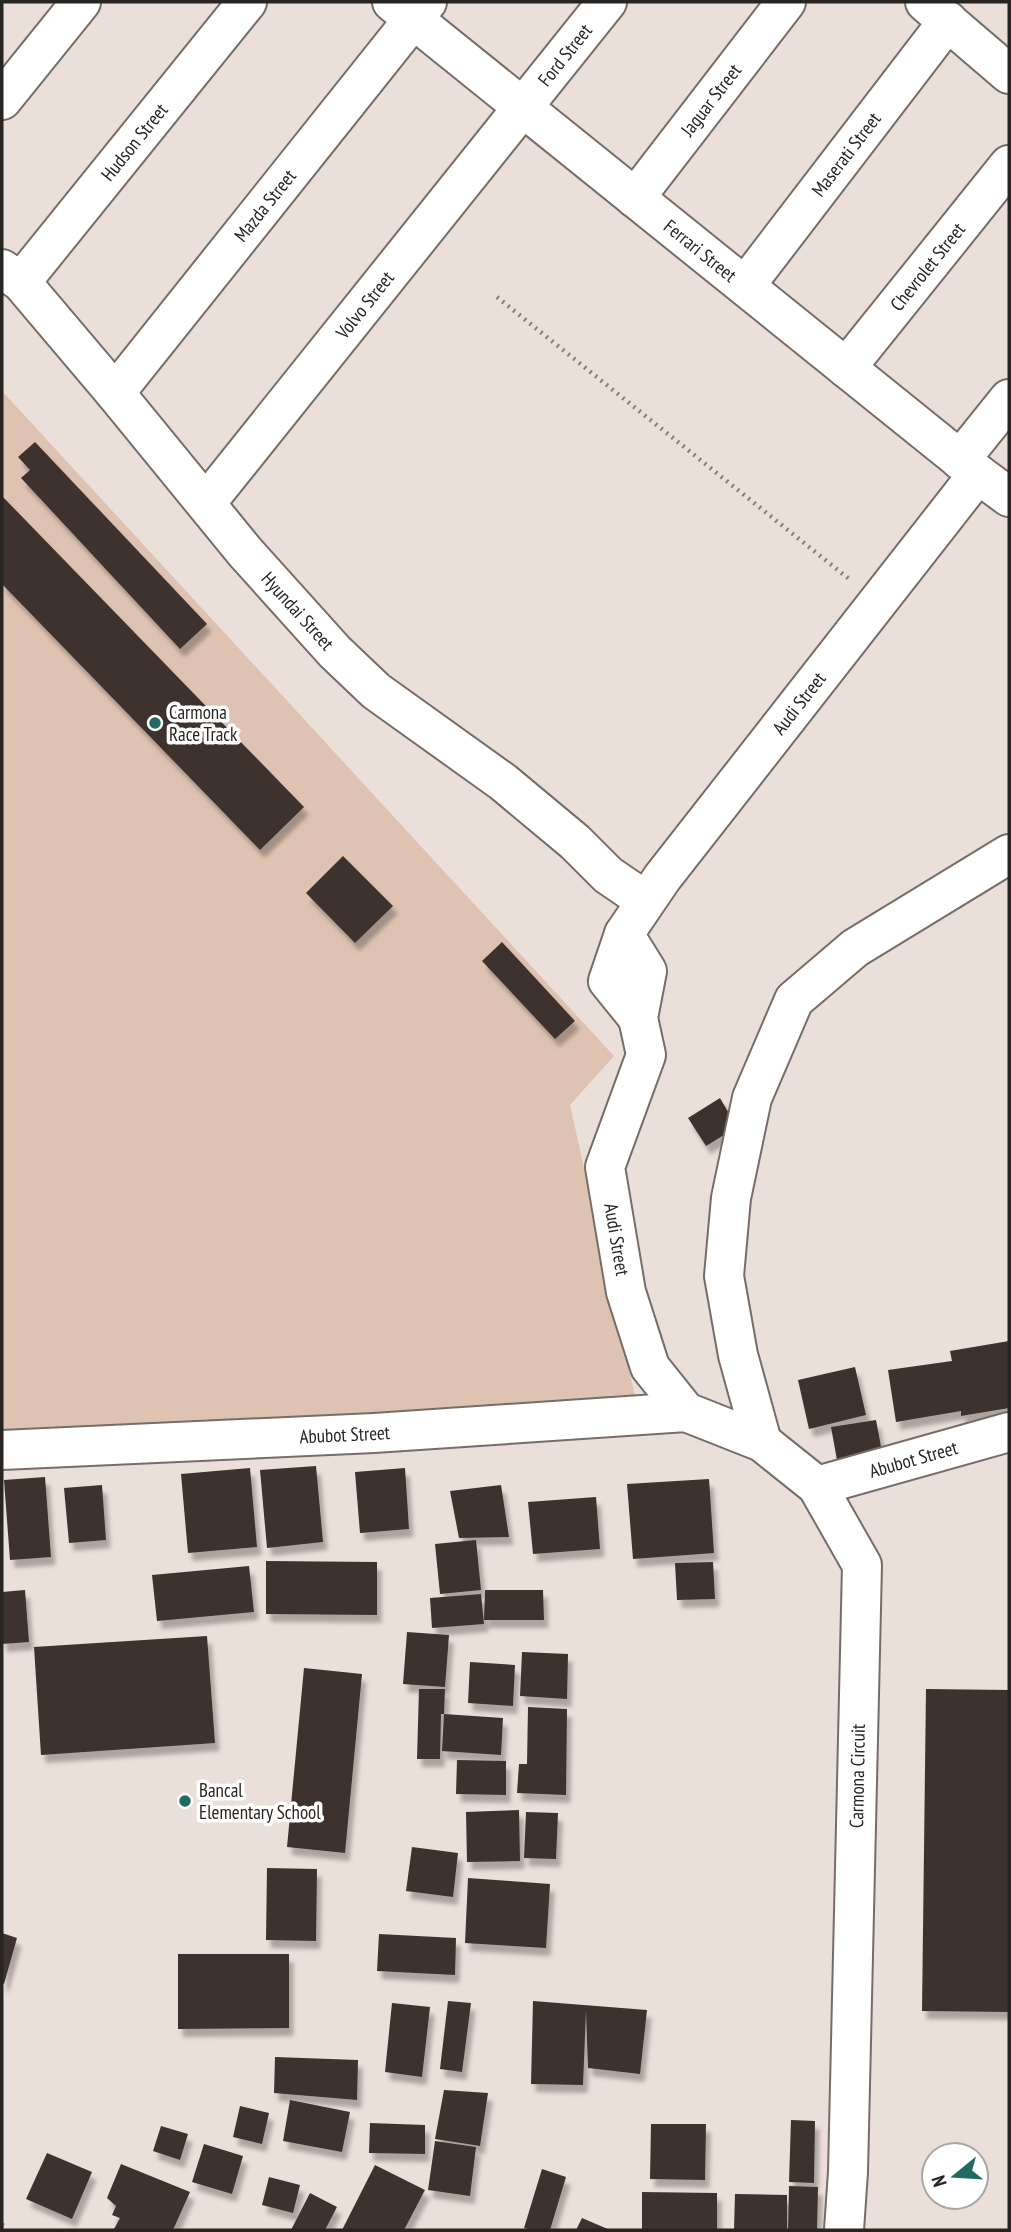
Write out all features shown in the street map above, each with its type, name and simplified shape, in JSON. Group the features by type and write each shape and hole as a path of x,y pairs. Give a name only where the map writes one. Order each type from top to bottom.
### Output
{"street":[{"path":"2,100 80,2"},
{"name":"Hudson Street","path":"11,275 247,2"},
{"name":"Ford Street","path":"523,107 607,2"},
{"name":"Jaguar Street","path":"635,198 786,2"},
{"name":"Ferrari Street","path":"410,7 523,107 1009,497"},
{"name":"Mazda Street","path":"115,393 410,7"},
{"path":"937,11 1009,74"},
{"name":"Maserati Street","path":"745,286 937,11"},
{"name":"Volvo Street","path":"206,503 523,107"},
{"name":"Chevrolet Street","path":"846,368 1009,165"},
{"name":"Hyundai Street","path":"11,275 115,393 245,552 335,652 376,691 503,782 575,842 608,875 646,901"},
{"name":"Audi Street","path":"686,1412 650,1367 626,1292 605,1167 646,1055 638,1018 608,981 624,934 646,901 877,601 969,467 1009,399"},
{"path":"762,1442 738,1355 724,1276 731,1198 752,1098 794,1000 855,948 1009,854"},
{"name":"Carmona Circuit","path":"686,1412 762,1442 817,1486 862,1565 848,2172 844,2230"},
{"name":"Abubot Street","path":"2,1450 374,1433 686,1412"},
{"name":"Abubot Street","path":"817,1486 1009,1432"}],"path":[{"path":"497,298 877,601"}],"shaded area":[{"name":"Carmona Race Track","path":"2,391 614,1056 570,1105 638,1410 2,1438"}],"building":[{"path":"35,442 207,624 180,649 21,478 30,470 18,457"},
{"path":"2,496 304,807 260,850 2,584"},
{"path":"343,856 393,906 355,943 306,893"},
{"path":"502,942 575,1021 555,1039 482,961"},
{"path":"720,1098 737,1127 706,1146 688,1118"},
{"path":"1009,1341 1009,1408 961,1416 961,1411 896,1422 888,1370 952,1361 950,1351"},
{"path":"855,1367 866,1415 809,1429 798,1380"},
{"path":"876,1420 882,1452 837,1460 831,1427"},
{"path":"316,1466 323,1542 267,1548 260,1470"},
{"path":"250,1468 257,1547 188,1553 181,1474"},
{"path":"405,1468 409,1529 360,1533 355,1472"},
{"path":"45,1477 51,1557 10,1560 4,1480"},
{"path":"709,1479 714,1553 633,1559 627,1484"},
{"path":"102,1485 106,1540 69,1543 64,1488"},
{"path":"501,1485 509,1537 459,1538 450,1491"},
{"path":"596,1497 600,1549 533,1554 528,1502"},
{"path":"476,1540 481,1590 440,1594 435,1544"},
{"path":"266,1561 377,1562 377,1615 266,1614"},
{"path":"713,1562 715,1599 677,1600 675,1563"},
{"path":"249,1566 254,1612 157,1621 152,1575"},
{"path":"25,1590 29,1642 2,1644 2,1592"},
{"path":"485,1590 543,1590 544,1620 484,1620"},
{"path":"481,1594 484,1624 432,1628 430,1598"},
{"path":"407,1632 449,1635 445,1687 403,1684"},
{"path":"207,1636 215,1743 41,1755 34,1647"},
{"path":"522,1652 568,1654 567,1699 520,1696"},
{"path":"470,1662 515,1665 513,1706 468,1703"},
{"path":"304,1668 362,1674 345,1853 287,1847"},
{"path":"419,1689 445,1689 444,1714 441,1714 440,1759 417,1759"},
{"path":"926,1689 1009,1690 1009,2012 922,2011"},
{"path":"528,1707 567,1709 566,1795 517,1793 519,1764 527,1764"},
{"path":"444,1714 503,1718 501,1755 442,1751"},
{"path":"457,1760 506,1761 506,1795 456,1794"},
{"path":"519,1810 520,1861 467,1862 466,1812"},
{"path":"526,1812 558,1813 556,1859 524,1858"},
{"path":"412,1847 458,1853 453,1897 406,1891"},
{"path":"267,1868 317,1869 316,1941 266,1940"},
{"path":"468,1878 550,1884 546,1948 465,1943"},
{"path":"2,1933 17,1938 4,1984 2,1983"},
{"path":"379,1934 456,1938 455,1975 377,1971"},
{"path":"178,1954 289,1954 289,2028 178,2029"},
{"path":"448,2001 471,2003 462,2072 440,2069"},
{"path":"533,2001 647,2010 640,2074 588,2068 586,2011 583,2085 531,2084"},
{"path":"392,2003 430,2007 422,2077 385,2072"},
{"path":"275,2057 358,2060 357,2100 274,2093"},
{"path":"444,2090 488,2093 480,2146 435,2139"},
{"path":"290,2100 350,2112 342,2152 283,2141"},
{"path":"240,2106 269,2113 262,2144 233,2137"},
{"path":"791,2120 815,2121 814,2183 789,2182"},
{"path":"370,2123 425,2125 425,2154 369,2153"},
{"path":"651,2124 706,2124 705,2180 650,2179"},
{"path":"161,2126 188,2134 180,2160 153,2151"},
{"path":"435,2141 476,2147 470,2196 428,2190"},
{"path":"204,2144 243,2156 232,2194 192,2182"},
{"path":"47,2153 92,2172 72,2219 26,2199"},
{"path":"121,2164 190,2192 173,2230 114,2229 120,2218 112,2215 116,2206 107,2198"},
{"path":"375,2165 425,2190 404,2230 342,2230"},
{"path":"542,2169 566,2177 550,2230 531,2230 524,2228"},
{"path":"269,2177 300,2185 293,2213 262,2205"},
{"path":"789,2186 818,2187 817,2230 788,2230"},
{"path":"642,2192 717,2193 717,2230 642,2230"},
{"path":"310,2193 337,2207 325,2230 291,2230"},
{"path":"735,2194 787,2195 787,2230 734,2230"},
{"path":"582,2218 610,2230 576,2230"}],"place":[{"name":"Carmona Race Track","path":"155,723"},
{"name":"Bancal Elementary School","path":"185,1801"}]}
